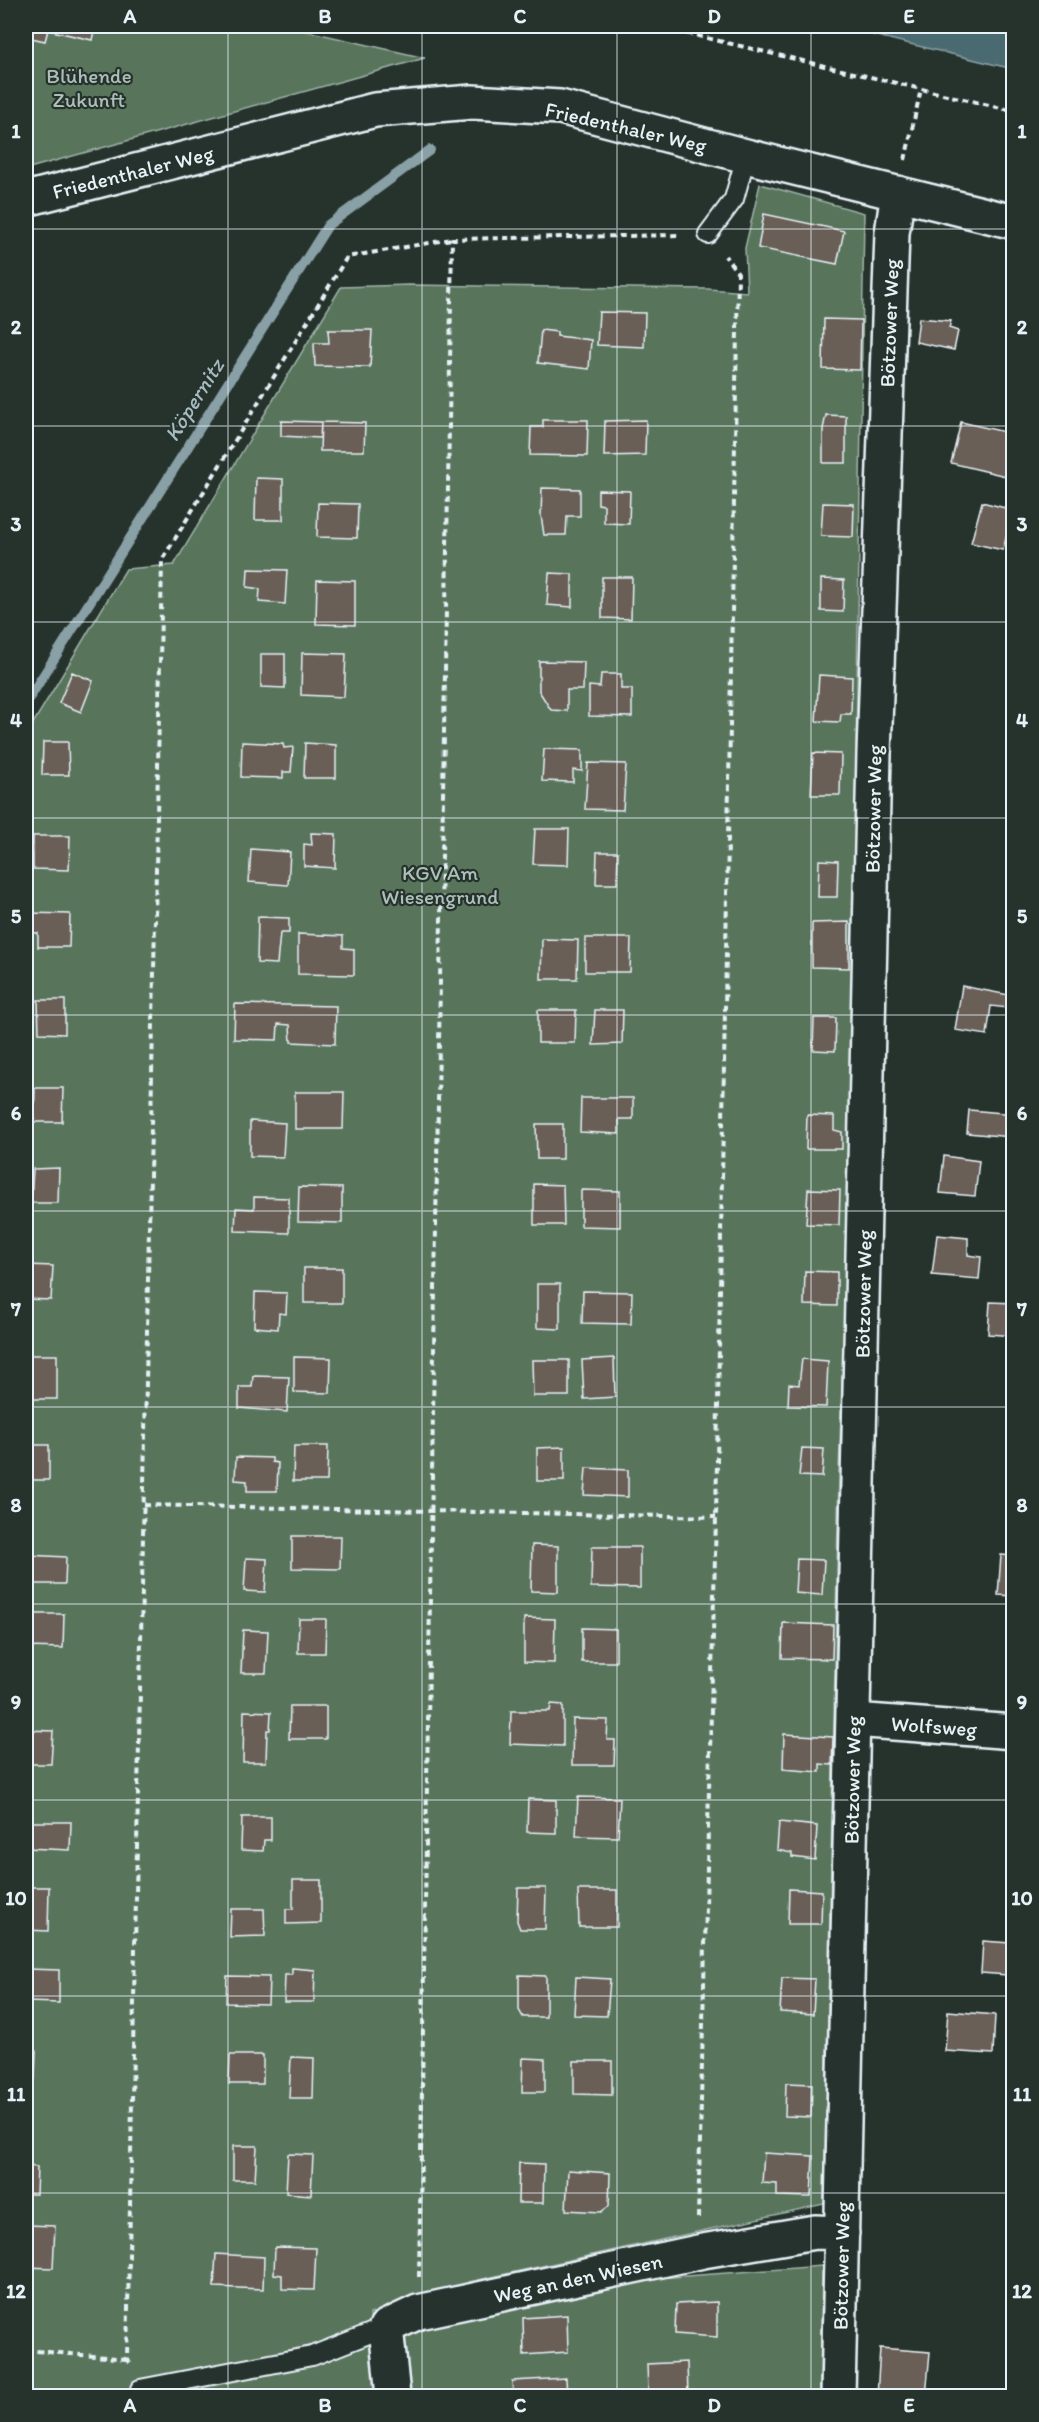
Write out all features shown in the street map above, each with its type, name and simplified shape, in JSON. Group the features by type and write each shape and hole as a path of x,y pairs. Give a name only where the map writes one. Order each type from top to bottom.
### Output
{"street":[{"name":"Friedenthaler Weg","path":"26,199 375,110 472,102 560,107 746,156 1014,222"},
{"name":"Bötzower Weg","path":"838,2397 874,754 892,233 898,193"},
{"name":"Wolfsweg","path":"854,1720 1014,1732"},
{"name":"Weg an den Wiesen","path":"386,2327 418,2312 703,2251 815,2232 842,2233"},
{"path":"386,2327 393,2397"}],"lane":[{"path":"708,234 735,199 746,156"},
{"path":"140,2393 312,2356 386,2327"}],"path":[{"path":"656,26 1014,111"},
{"path":"898,193 921,89"},
{"path":"140,2393 127,2359 162,560 347,257 452,239 708,234 738,273 716,1517 697,2209 703,2251"},
{"path":"418,2312 452,239"},
{"path":"144,1505 716,1517"},
{"path":"26,2350 127,2359"}],"green space":[{"name":"Blühende Zukunft","path":"26,26 285,26 425,58 26,169"},
{"name":"KGV Am Wiesengrund","path":"760,184 864,213 850,1162 839,1471 824,2204 469,2282 370,2314 378,2396 26,2396 26,735 126,569 174,565 341,287 409,285 708,289 747,292 745,248"},
{"path":"822,2266 820,2396 406,2396 402,2338 419,2323 618,2281"}],"water":[{"path":"836,26 1013,26 1013,69"}],"building":[{"path":"30,26 95,26 92,40 48,30 45,41 27,37"},
{"path":"764,214 844,231 837,264 758,248"},
{"path":"599,312 645,313 644,347 597,345"},
{"path":"919,318 951,321 949,328 958,331 954,350 916,342"},
{"path":"824,319 861,320 860,370 823,369"},
{"path":"328,330 372,330 370,367 315,366 314,343 329,343"},
{"path":"541,330 557,332 557,336 591,340 589,369 538,363"},
{"path":"826,415 846,416 846,463 823,463 823,429"},
{"path":"543,420 588,420 587,456 530,455 531,427 543,427"},
{"path":"646,420 645,455 604,456 605,421"},
{"path":"281,421 321,422 320,438 281,436"},
{"path":"321,422 365,423 364,451 320,451"},
{"path":"961,422 1014,434 1014,478 951,463"},
{"path":"256,478 283,479 283,520 255,520"},
{"path":"542,488 580,489 580,516 567,516 566,535 544,535 541,515"},
{"path":"598,490 630,491 629,524 604,523 604,505 598,504"},
{"path":"982,502 1013,510 1003,550 971,543"},
{"path":"318,503 358,504 357,538 317,537"},
{"path":"823,503 854,504 853,537 821,536"},
{"path":"248,569 287,570 285,604 259,602 260,589 247,587"},
{"path":"549,573 572,574 572,607 547,605"},
{"path":"602,577 632,577 631,619 602,618"},
{"path":"821,579 844,580 843,612 821,611"},
{"path":"317,580 355,581 355,625 316,624"},
{"path":"302,653 346,654 344,697 301,695"},
{"path":"261,654 285,654 285,688 261,687"},
{"path":"539,661 584,662 583,690 567,690 567,711 551,710 539,691"},
{"path":"72,672 93,681 81,712 59,703"},
{"path":"601,674 621,674 621,689 632,689 632,717 589,716 589,686 600,687"},
{"path":"819,675 852,677 851,714 841,714 840,722 816,721"},
{"path":"43,742 68,742 69,775 42,775"},
{"path":"242,742 283,744 284,748 293,747 291,772 283,772 283,778 241,777"},
{"path":"305,743 336,745 336,778 304,778"},
{"path":"544,749 582,750 582,771 573,770 573,782 542,781"},
{"path":"813,753 841,754 840,795 811,795"},
{"path":"588,763 626,764 623,810 585,809"},
{"path":"535,829 569,829 568,865 533,864"},
{"path":"311,833 336,834 335,868 304,866 304,844 312,845"},
{"path":"33,836 70,836 69,870 33,869"},
{"path":"251,849 290,852 288,885 249,882"},
{"path":"597,852 618,852 617,884 596,884"},
{"path":"819,860 838,861 837,897 818,897"},
{"path":"27,913 70,914 69,947 38,947 38,933 26,932"},
{"path":"258,917 289,918 289,933 280,933 277,964 257,963"},
{"path":"849,922 849,968 812,967 812,923"},
{"path":"298,934 343,936 343,948 354,949 354,975 298,974"},
{"path":"585,938 631,938 630,972 585,972"},
{"path":"542,939 578,940 577,979 541,979"},
{"path":"962,986 1009,995 1008,1008 991,1006 987,1035 955,1030"},
{"path":"38,1000 65,1000 65,1034 39,1033"},
{"path":"235,1004 336,1006 335,1044 291,1042 290,1025 278,1024 277,1040 234,1039"},
{"path":"538,1010 576,1010 575,1043 538,1043"},
{"path":"595,1010 623,1010 622,1044 593,1045"},
{"path":"814,1018 836,1018 835,1051 813,1050"},
{"path":"35,1088 63,1088 62,1122 34,1122"},
{"path":"295,1092 344,1092 343,1129 295,1129"},
{"path":"581,1098 633,1098 633,1119 619,1119 619,1134 580,1132"},
{"path":"969,1110 1014,1114 1012,1137 967,1133"},
{"path":"807,1115 834,1116 834,1130 842,1132 842,1149 806,1149"},
{"path":"250,1121 285,1123 283,1157 250,1156"},
{"path":"536,1124 563,1124 563,1159 537,1159"},
{"path":"944,1156 979,1161 975,1196 940,1193"},
{"path":"59,1168 58,1203 31,1203 33,1169"},
{"path":"534,1184 563,1185 564,1225 534,1225"},
{"path":"299,1187 342,1188 342,1223 298,1222"},
{"path":"808,1189 840,1190 839,1225 806,1224"},
{"path":"581,1190 620,1191 620,1227 581,1226"},
{"path":"254,1197 289,1198 289,1233 235,1231 236,1208 254,1209"},
{"path":"937,1235 968,1238 968,1255 981,1257 979,1279 932,1275"},
{"path":"26,1265 53,1266 51,1300 26,1299"},
{"path":"304,1268 342,1268 342,1303 304,1303"},
{"path":"805,1271 837,1272 837,1306 804,1305"},
{"path":"537,1284 560,1284 560,1329 537,1328"},
{"path":"583,1291 632,1292 631,1324 582,1323"},
{"path":"255,1292 287,1293 286,1314 279,1313 278,1329 254,1327"},
{"path":"990,1302 1014,1303 1014,1336 988,1334"},
{"path":"26,1355 57,1355 57,1399 29,1399"},
{"path":"294,1357 331,1358 330,1393 294,1392"},
{"path":"614,1358 615,1397 584,1399 582,1360"},
{"path":"802,1359 828,1361 826,1407 788,1406 789,1384 799,1385"},
{"path":"532,1360 569,1360 569,1396 533,1396"},
{"path":"253,1376 289,1377 287,1412 239,1408 239,1387 252,1387"},
{"path":"26,1445 49,1445 49,1480 26,1480"},
{"path":"294,1446 328,1446 327,1481 293,1481"},
{"path":"564,1447 564,1481 537,1481 537,1448"},
{"path":"802,1448 824,1449 822,1477 799,1476"},
{"path":"236,1457 272,1458 272,1462 278,1463 277,1491 247,1491 247,1481 235,1480"},
{"path":"586,1468 628,1470 628,1497 584,1495"},
{"path":"292,1536 341,1536 340,1569 292,1568"},
{"path":"532,1545 558,1546 558,1592 531,1591"},
{"path":"592,1547 640,1547 640,1588 591,1587"},
{"path":"26,1555 66,1557 65,1584 26,1584"},
{"path":"1001,1555 1014,1556 1014,1596 998,1595"},
{"path":"246,1558 267,1559 265,1592 244,1591"},
{"path":"797,1559 824,1560 822,1595 795,1593"},
{"path":"26,1614 64,1614 63,1648 26,1647"},
{"path":"524,1618 555,1619 554,1663 524,1662"},
{"path":"299,1619 326,1619 325,1653 298,1653"},
{"path":"783,1623 833,1625 832,1659 782,1658"},
{"path":"582,1628 616,1629 616,1662 582,1662"},
{"path":"243,1630 268,1631 266,1673 241,1673"},
{"path":"551,1704 563,1705 563,1746 510,1744 511,1711 550,1711"},
{"path":"290,1706 326,1706 326,1739 289,1739"},
{"path":"244,1711 271,1712 270,1730 267,1730 266,1762 243,1762"},
{"path":"573,1719 608,1720 607,1740 615,1740 614,1765 572,1765"},
{"path":"26,1730 53,1731 51,1764 26,1764"},
{"path":"784,1734 833,1737 832,1765 820,1764 820,1772 783,1769"},
{"path":"578,1797 620,1798 618,1837 576,1836"},
{"path":"528,1799 556,1800 556,1833 527,1832"},
{"path":"242,1817 271,1817 271,1840 264,1840 263,1851 241,1850"},
{"path":"26,1822 71,1822 70,1850 26,1848"},
{"path":"779,1822 817,1826 815,1860 792,1857 792,1853 777,1850"},
{"path":"293,1880 321,1880 321,1923 286,1924 286,1909 293,1909"},
{"path":"26,1887 49,1887 48,1931 26,1930"},
{"path":"518,1888 546,1888 545,1929 520,1929 517,1921"},
{"path":"789,1889 822,1891 821,1924 788,1924"},
{"path":"578,1890 617,1890 617,1927 579,1927"},
{"path":"231,1909 264,1909 265,1936 230,1937"},
{"path":"983,1941 1010,1943 1007,1975 981,1973"},
{"path":"292,1968 315,1970 314,2002 284,2002 285,1975 292,1975"},
{"path":"26,1969 59,1970 59,2003 26,2002"},
{"path":"519,1975 546,1976 546,2017 523,2017 519,2010"},
{"path":"227,1976 269,1977 268,2004 226,2003"},
{"path":"576,1977 610,1979 607,2016 574,2015"},
{"path":"782,1978 815,1979 813,2014 780,2012"},
{"path":"948,2011 995,2015 993,2054 945,2051"},
{"path":"26,2051 36,2051 35,2079 26,2079"},
{"path":"230,2055 263,2055 263,2084 229,2084"},
{"path":"291,2057 314,2058 313,2098 289,2098"},
{"path":"523,2058 545,2059 545,2092 522,2092"},
{"path":"574,2061 612,2061 612,2095 574,2094"},
{"path":"786,2083 812,2084 811,2117 785,2116"},
{"path":"233,2146 257,2146 255,2180 233,2180"},
{"path":"764,2153 813,2156 811,2197 777,2196 777,2184 762,2183"},
{"path":"288,2154 313,2155 311,2195 286,2193"},
{"path":"519,2163 544,2164 543,2203 518,2203"},
{"path":"26,2166 37,2167 36,2194 26,2194"},
{"path":"568,2170 610,2173 609,2206 601,2212 566,2210"},
{"path":"26,2225 55,2226 53,2268 26,2267"},
{"path":"275,2247 316,2248 314,2290 282,2289 282,2275 274,2274"},
{"path":"216,2254 264,2257 263,2289 214,2287"},
{"path":"717,2302 717,2337 675,2334 676,2304"},
{"path":"567,2315 568,2352 524,2355 523,2318"},
{"path":"880,2348 930,2352 926,2396 877,2396"},
{"path":"687,2362 688,2396 657,2396 656,2391 648,2391 647,2364"},
{"path":"566,2378 567,2396 513,2396 512,2381"}],"waterway":[{"name":"Köpernitz","path":"26,703 328,225 430,150"}]}
